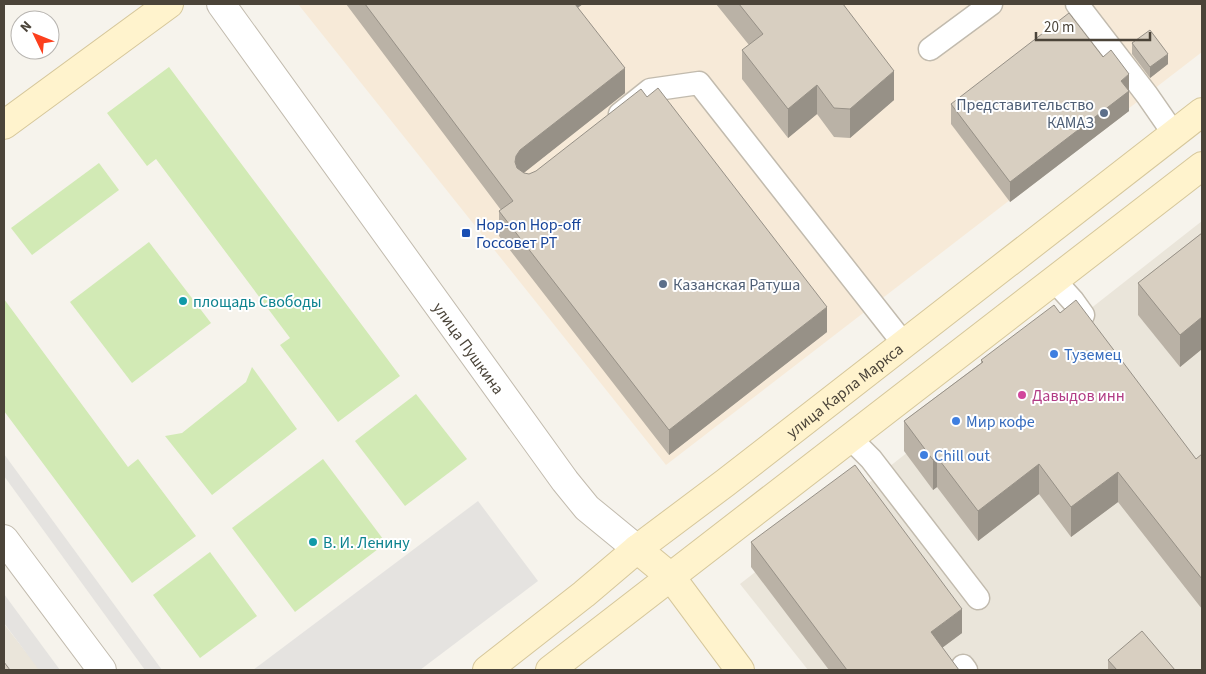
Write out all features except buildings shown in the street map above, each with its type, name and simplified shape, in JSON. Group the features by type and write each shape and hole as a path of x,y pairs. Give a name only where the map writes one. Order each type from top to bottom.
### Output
{"main road":[{"path":"4,125 169,4"},
{"name":"улица Карла Маркса","path":"487,670 584,594 637,549 725,483 1202,112"},
{"path":"550,670 1202,166"},
{"name":"улица Пушкина","path":"637,549 671,578 740,670"}],"street":[{"name":"улица Пушкина","path":"221,4 565,481 587,508 637,549"},
{"path":"4,539 102,670"}],"lane":[{"path":"930,49 991,4"},
{"path":"1076,4 1147,95 1174,134"},
{"path":"604,126 650,90 699,83 904,344"},
{"path":"1054,280 1083,315"},
{"path":"850,438 871,459 978,598"}],"shaded area":[{"path":"298,4 1202,4 1202,52 666,465"},
{"path":"1202,221 1202,670 808,670 740,584"},
{"path":"4,454 162,670 145,670 4,476"},
{"path":"478,501 538,581 420,670 253,670"},
{"path":"4,594 60,670 39,670 4,623"},
{"path":"4,624 40,670 4,670"}],"green space":[{"path":"169,67 400,376 338,422 280,345 290,338 156,159 147,166 107,113"},
{"path":"99,163 119,190 32,255 11,228"},
{"path":"149,242 211,323 132,383 70,302"},
{"path":"4,299 128,467 138,459 196,536 132,583 4,411"},
{"path":"252,367 297,429 212,495 165,436 182,433 246,382"},
{"path":"416,394 467,459 405,506 355,441"},
{"path":"323,459 386,543 295,612 232,528"},
{"path":"210,552 257,616 200,658 153,595"}],"place":[{"name":"Представительство КАМАЗ","path":"1104,113"},
{"name":"Hop-on Hop-off Госсовет РТ","path":"466,233"},
{"name":"Казанская Ратуша","path":"663,284"},
{"name":"площадь Свободы","path":"183,301"},
{"name":"Туземец","path":"1054,354"},
{"name":"Давыдов инн","path":"1022,395"},
{"name":"Мир кофе","path":"956,421"},
{"name":"Chill out","path":"924,455"},
{"name":"В. И. Ленину","path":"313,542"}]}
